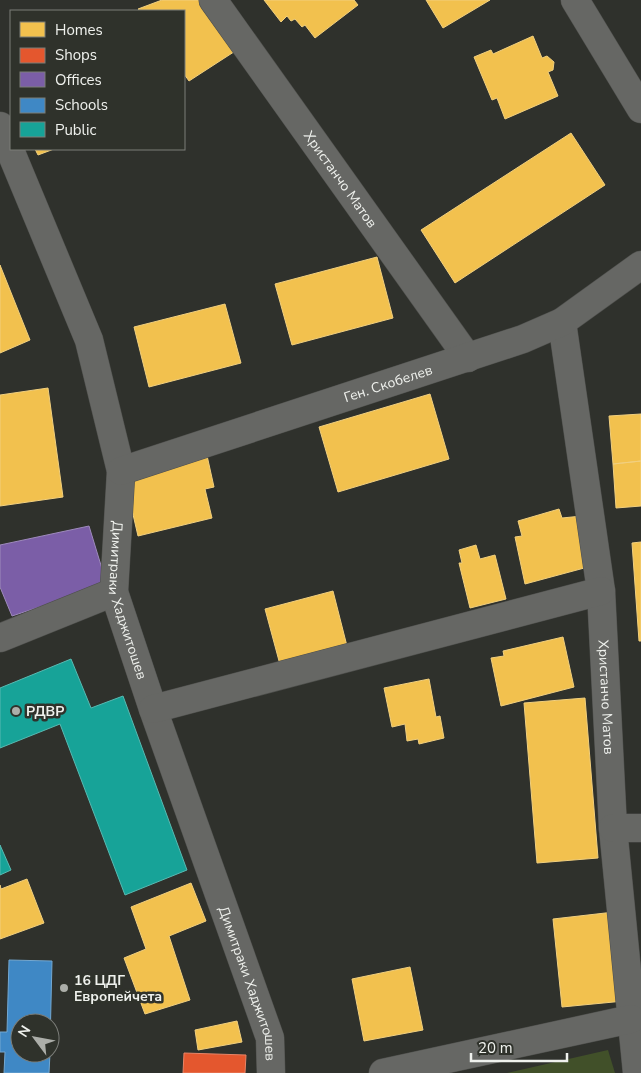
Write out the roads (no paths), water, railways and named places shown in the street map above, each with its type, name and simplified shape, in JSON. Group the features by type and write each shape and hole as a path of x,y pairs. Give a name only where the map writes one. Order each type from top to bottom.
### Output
{"street":[{"name":"Христанчо Матов","path":"213,0 468,358"},
{"path":"574,0 641,109"},
{"name":"Димитраки Хаджитошев","path":"0,126 89,340 121,471 114,592 270,1038 271,1073"},
{"name":"Ген. Скобелев","path":"121,471 523,339 562,322 641,265"},
{"name":"Христанчо Матов","path":"562,322 601,591 613,828 637,1073"},
{"path":"154,709 601,591"},
{"path":"0,638 114,592"},
{"path":"613,828 641,828"},
{"path":"383,1073 631,1019"}],"place":[{"name":"РДВР","path":"16,711"},
{"name":"16 ЦДГ Европейчета","path":"64,988"}]}
